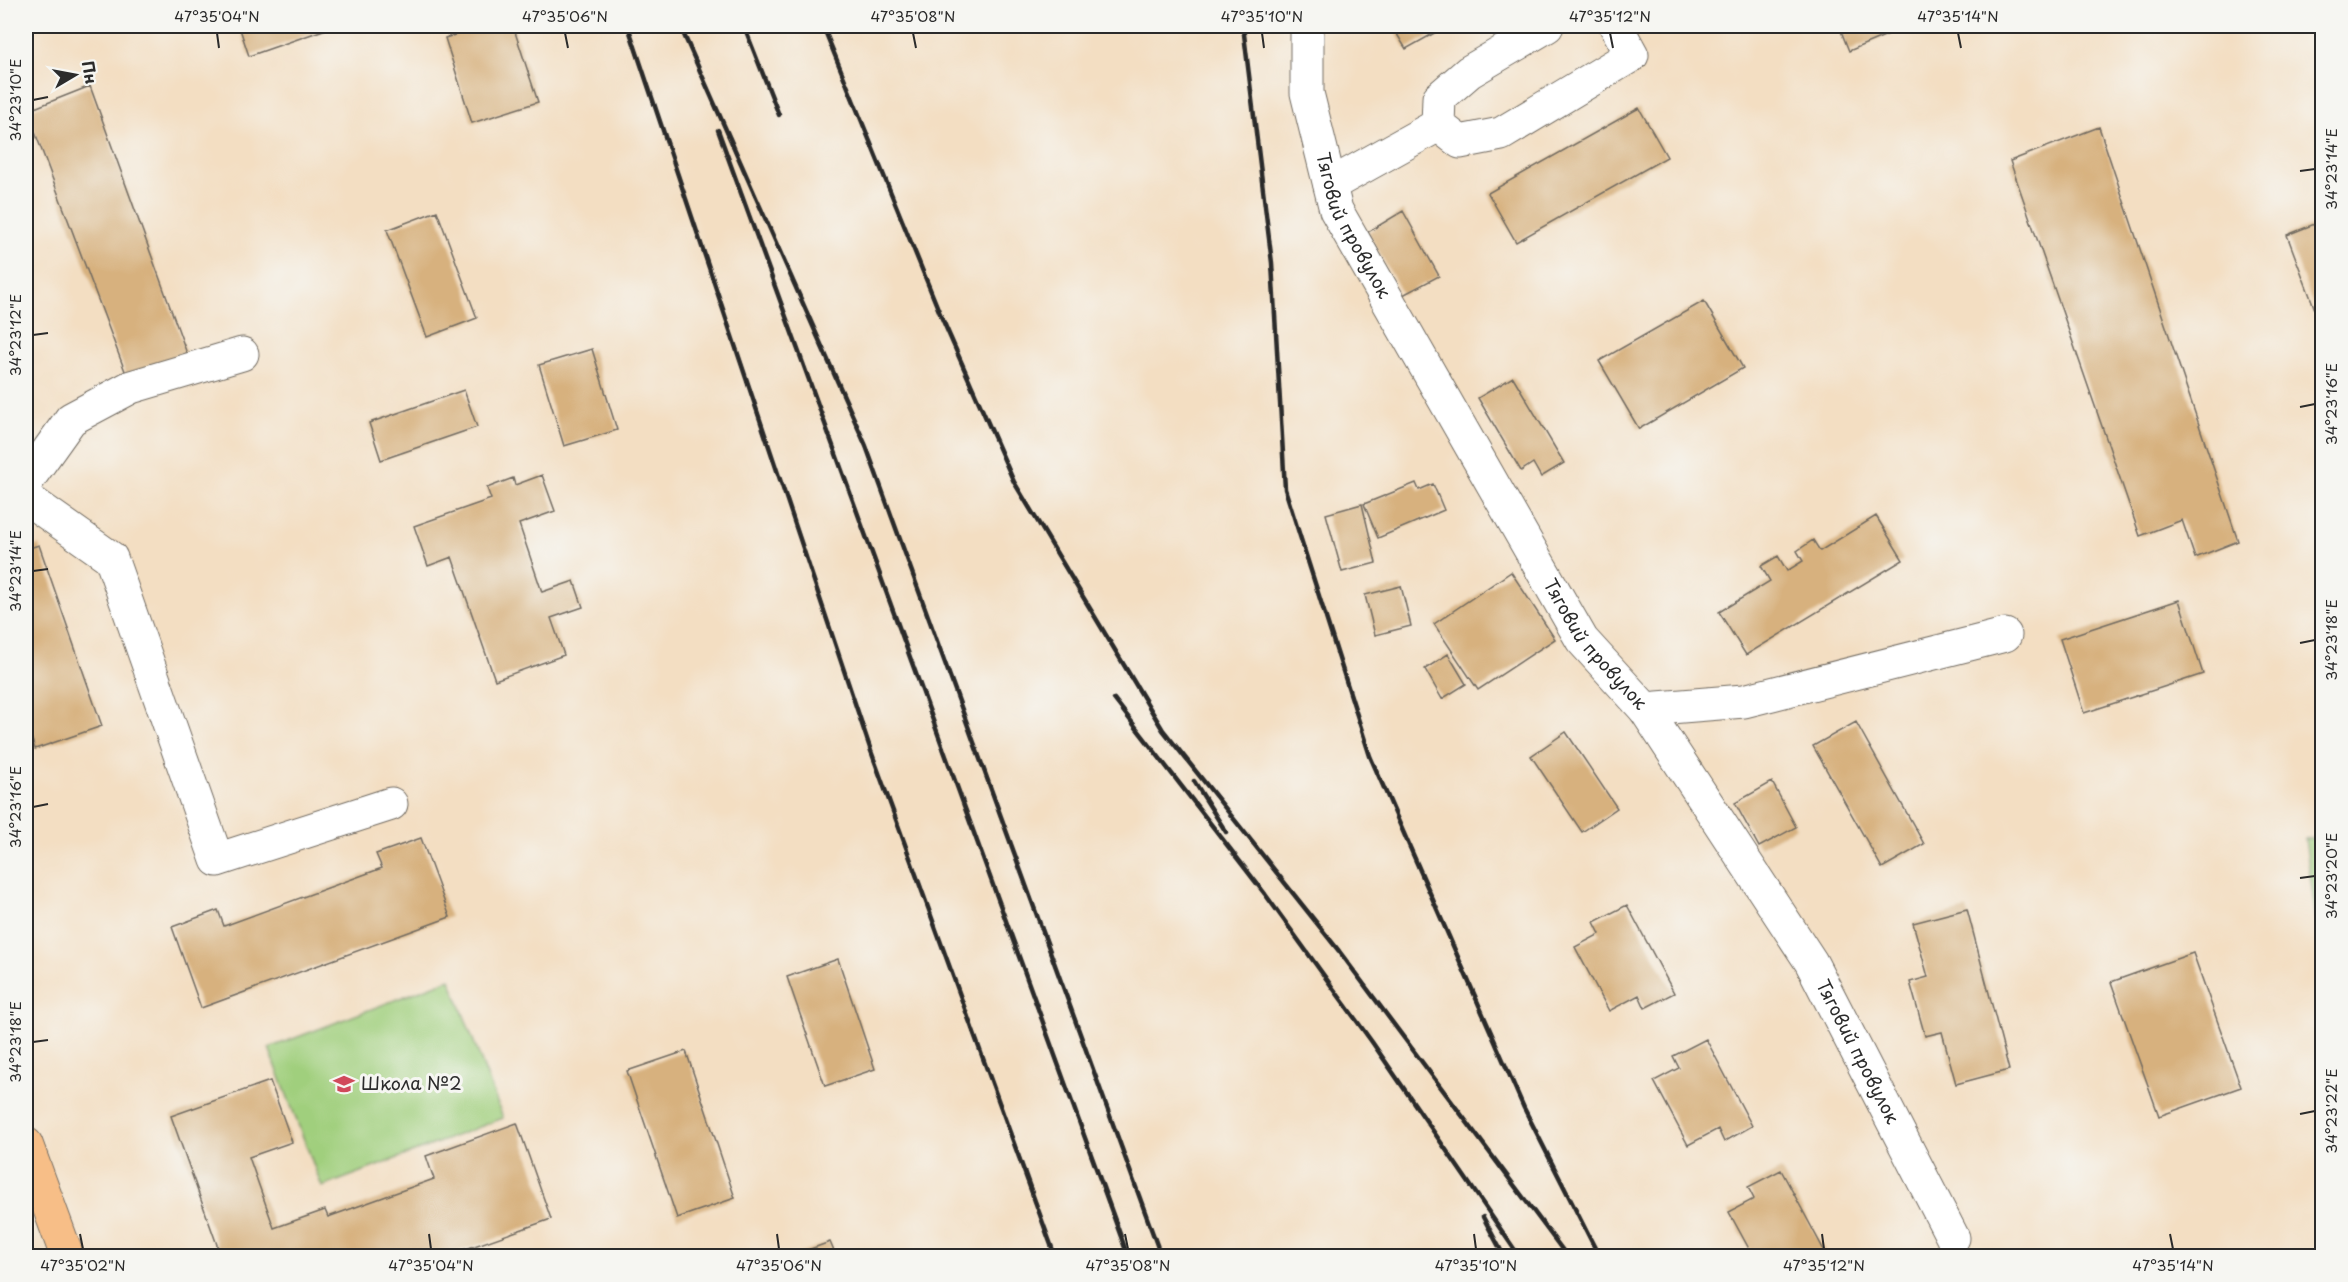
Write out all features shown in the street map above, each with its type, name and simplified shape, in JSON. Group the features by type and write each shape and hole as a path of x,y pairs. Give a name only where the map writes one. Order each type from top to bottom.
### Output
{"main road":[{"path":"26,1144 67,1257"}],"street":[{"name":"Тяговий провулок","path":"1307,26 1307,93 1336,210 1582,640 1645,709 1811,962 1953,1238"},
{"path":"1438,125 1439,98 1468,72 1547,26"},
{"path":"1438,125 1460,142 1501,134 1632,55 1617,26"},
{"path":"1330,185 1438,125"},
{"path":"26,482 71,419 131,387 242,354"},
{"path":"26,498 111,558 217,860 391,804"},
{"path":"1645,709 1744,701 2005,635"}],"green space":[{"path":"2322,837 2322,917 2316,918 2305,839"},
{"path":"450,979 503,1118 322,1187 269,1048"}],"building":[{"path":"239,26 335,26 249,56"},
{"path":"485,26 513,26 538,102 472,123 445,38"},
{"path":"1392,26 1447,26 1406,49"},
{"path":"1839,26 1886,26 1889,34 1849,51"},
{"path":"90,86 190,362 131,387 27,111"},
{"path":"1639,108 1667,157 1516,242 1488,193"},
{"path":"2099,127 2238,541 2195,558 2182,520 2140,536 2010,161"},
{"path":"437,211 477,318 427,337 387,230"},
{"path":"1403,211 1439,276 1403,295 1368,232"},
{"path":"2322,221 2322,328 2287,235"},
{"path":"1704,301 1743,368 1639,429 1599,361"},
{"path":"592,349 617,430 564,446 539,365"},
{"path":"1513,377 1564,463 1541,477 1533,463 1521,471 1478,398"},
{"path":"464,390 477,427 381,460 369,423"},
{"path":"542,475 555,511 519,524 542,592 574,581 583,607 551,618 564,655 495,680 452,557 428,566 414,526 491,499 487,488 513,478 515,485"},
{"path":"1416,483 1419,490 1433,484 1444,510 1378,538 1364,504"},
{"path":"1362,504 1376,563 1342,572 1326,514"},
{"path":"1876,516 1903,560 1746,655 1719,612 1770,581 1761,566 1778,556 1787,571 1803,561 1797,551 1813,540 1820,551"},
{"path":"39,545 102,726 35,749 26,721 26,549"},
{"path":"1511,572 1555,639 1478,690 1434,624"},
{"path":"1401,586 1411,626 1375,635 1365,595"},
{"path":"2179,600 2203,674 2084,713 2060,639"},
{"path":"1448,654 1466,684 1442,699 1425,669"},
{"path":"1856,722 1924,844 1882,868 1813,746"},
{"path":"1566,732 1617,808 1582,832 1531,756"},
{"path":"1772,782 1796,827 1759,847 1735,803"},
{"path":"421,838 450,917 201,1008 172,927 218,910 224,926 382,868 376,854"},
{"path":"1627,905 1674,993 1645,1008 1639,995 1609,1011 1575,947 1600,934 1594,922"},
{"path":"1967,909 2009,1070 1956,1084 1942,1032 1925,1036 1910,982 1928,977 1913,923"},
{"path":"2193,953 2241,1087 2159,1116 2111,982"},
{"path":"838,959 875,1069 825,1086 787,977"},
{"path":"1706,1039 1752,1126 1724,1142 1718,1129 1688,1145 1654,1081 1679,1068 1673,1056"},
{"path":"686,1051 735,1198 677,1218 627,1071"},
{"path":"270,1081 292,1142 249,1157 274,1228 325,1210 328,1217 434,1179 426,1156 517,1123 551,1219 446,1256 221,1256 171,1116"},
{"path":"1781,1170 1827,1256 1753,1256 1729,1212 1754,1199 1748,1187"},
{"path":"830,1242 836,1256 791,1256"}],"railway":[{"path":"628,26 871,751 1055,1256"},
{"path":"744,26 779,115"},
{"path":"823,26 941,316 1014,482 1163,730 1339,951 1567,1256"},
{"path":"1243,26 1272,263 1285,489 1370,756 1524,1108 1599,1256"},
{"path":"681,28 866,446 1161,1256"},
{"path":"718,130 1128,1256"},
{"path":"1114,699 1265,894 1372,1042 1519,1256"},
{"path":"1194,781 1226,832"},
{"path":"1483,1217 1504,1256"}],"place":[{"name":"Школа №2","path":"344,1084"}]}
